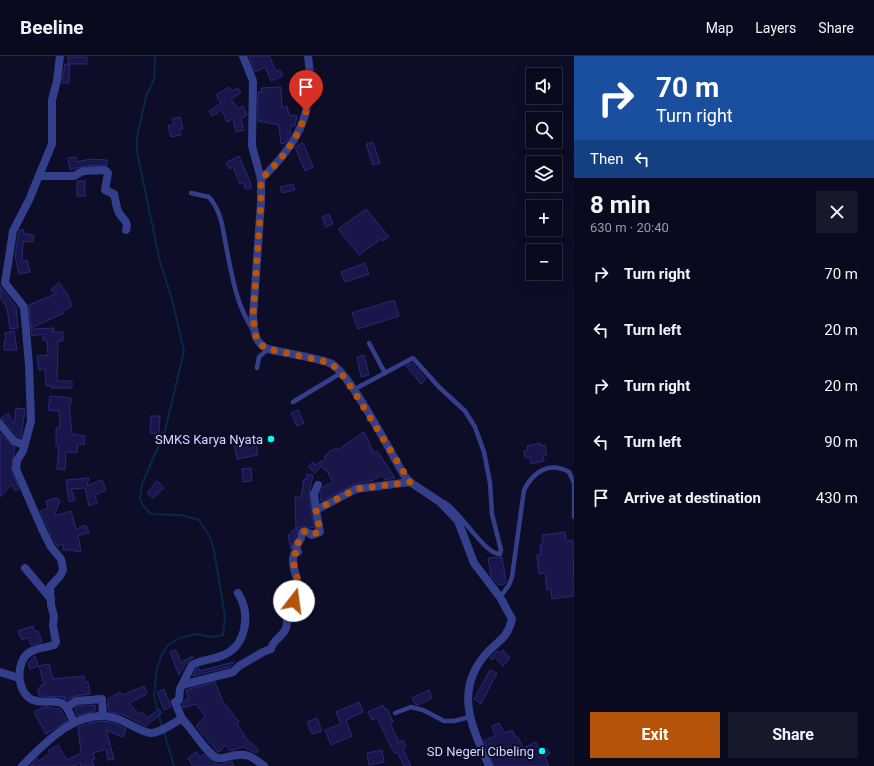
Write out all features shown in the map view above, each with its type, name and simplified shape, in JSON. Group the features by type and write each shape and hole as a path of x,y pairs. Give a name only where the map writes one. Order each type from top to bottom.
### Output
{"street":[{"path":"60,56 57,81 52,100 52,144 39,176 13,231 5,278 7,286 21,300 26,314 31,416 24,445 17,460 16,469 33,512 50,547 61,559 63,566 60,576 50,586 54,616 53,626 56,642 54,645 37,648 27,654 23,661 19,678 24,692 30,698 43,702 60,702 67,707 74,723"},
{"path":"243,56 253,81 252,146 261,179 261,202 253,317 255,333 259,344 268,349 331,363 341,373 410,482 440,502 458,520 474,563 500,597 512,619 508,633 486,654 471,677 468,698 470,717 488,766"},
{"path":"261,179 288,151 303,121 310,89 308,56"},
{"path":"39,176 74,176 83,170 105,170 108,173 105,190 114,194 119,213 125,218 127,223 126,230"},
{"path":"0,424 14,441 24,445"},
{"path":"316,510 356,489 410,482"},
{"path":"182,685 233,672 247,661 271,649 272,643 286,628 289,602 297,598 299,592 298,582 292,561 294,554 298,552 296,547 301,535 305,531 312,534 320,532 314,494 318,485"},
{"path":"24,568 51,599"},
{"path":"238,593 245,609 245,628 241,639 233,650 222,656 204,659 192,665 180,689 179,700 175,702 179,720 190,726 212,755 223,759 241,754 248,754 264,766"},
{"path":"0,672 19,678"},
{"path":"67,707 76,702 102,699 103,716"},
{"path":"22,766 50,740 74,723 85,719 103,716 120,720 146,733 155,733 179,720"}],"lane":[{"path":"192,193 209,197 219,211 234,288 244,317 255,333"},
{"path":"369,343 385,373"},
{"path":"257,368 259,357 268,349"},
{"path":"353,390 413,358 445,393 459,404 470,418 484,452 490,483 492,514 501,552 498,554 491,551 452,508 440,502"},
{"path":"293,402 341,373"},
{"path":"500,597 509,585 512,577 524,490 528,482 540,470 556,467 569,472 574,484 574,517"},
{"path":"395,713 411,707 423,710 444,721 454,721 470,717"}],"building":[{"path":"249,56 269,56 276,71 280,70 283,76 271,81 265,67 255,72"},
{"path":"68,57 87,57 87,64 68,64"},
{"path":"65,64 70,65 69,83 62,83"},
{"path":"229,87 232,91 238,88 241,93 231,99 238,109 243,106 247,115 241,119 244,130 236,132 233,119 227,122 222,110 212,116 209,111 221,103 216,95"},
{"path":"281,87 282,108 287,106 289,115 297,116 295,126 291,126 290,136 285,143 281,144 279,125 258,121 258,92 262,92 261,88"},
{"path":"180,117 183,129 179,130 181,135 171,137 168,126 174,124 172,119"},
{"path":"373,142 380,163 373,165 366,144"},
{"path":"303,143 313,167 305,171 295,147"},
{"path":"239,156 251,184 251,188 245,189 244,182 240,184 233,167 229,169 226,163"},
{"path":"76,157 76,162 91,159 107,160 107,165 83,166 70,170 68,158"},
{"path":"77,181 85,181 85,196 77,196"},
{"path":"293,184 295,190 282,193 280,187"},
{"path":"366,209 389,237 383,241 381,239 359,255 338,229"},
{"path":"329,214 333,224 326,227 322,217"},
{"path":"19,230 24,230 24,234 34,235 33,242 23,241 22,261 27,260 30,272 19,274 15,256"},
{"path":"365,263 369,274 345,282 341,272"},
{"path":"59,283 68,295 72,306 63,311 64,313 31,328 29,305 55,294 51,289"},
{"path":"0,286 16,307 18,328 10,329 7,308 0,297"},
{"path":"394,300 399,316 358,329 352,313"},
{"path":"54,328 54,331 51,332 63,332 63,341 58,341 57,381 72,381 72,388 51,388 52,386 46,386 45,369 39,370 37,356 48,355 47,340 43,340 43,334 32,336 31,329"},
{"path":"14,331 17,350 4,350 4,341 6,341 5,333"},
{"path":"364,355 369,375 361,377 357,357"},
{"path":"412,363 426,379 421,384 406,366"},
{"path":"50,396 71,398 71,404 69,404 72,434 85,436 84,445 78,444 77,453 66,452 65,470 57,469 59,446 56,446 56,428 60,428 59,411 48,410"},
{"path":"16,408 25,409 21,438 17,436 4,420 0,419 8,413 14,424"},
{"path":"298,410 304,423 297,426 291,413"},
{"path":"151,416 160,416 159,434 150,433"},
{"path":"364,432 374,453 377,451 395,478 385,480 382,475 372,481 355,484 321,501 320,495 323,487 333,482 326,469 324,470 322,466 315,473 308,467 313,462 315,465 326,459 324,457 330,451 337,448 338,450"},
{"path":"0,433 10,444 15,447 11,469 19,489 16,491 11,485 0,497"},
{"path":"255,439 258,455 237,459 234,443"},
{"path":"540,443 541,446 545,445 547,455 543,456 544,461 531,464 530,457 525,458 524,451 528,450 527,446"},
{"path":"251,468 252,481 243,482 242,469"},
{"path":"307,474 313,475 309,495 314,528 305,526 298,528 291,550 288,535 292,534 292,531 296,530 295,497 301,497 304,479 307,479"},
{"path":"89,478 87,486 102,480 106,490 95,495 97,503 89,506 85,488 71,489 75,500 69,502 66,480"},
{"path":"157,481 164,488 153,498 147,493"},
{"path":"56,498 60,500 54,516 71,511 76,529 86,525 89,532 78,536 81,551 74,552 74,550 63,550 63,544 57,546 47,527 40,511 48,508 46,501"},
{"path":"565,532 566,541 573,540 574,596 552,599 551,590 547,590 545,573 539,574 537,555 541,554 540,544 543,544 542,535"},
{"path":"502,557 506,582 505,584 498,585 491,576 488,558"},
{"path":"33,626 35,632 38,631 42,642 31,645 28,637 22,640 18,631"},
{"path":"176,650 181,663 192,656 193,658 187,662 179,675 170,652"},
{"path":"503,650 510,658 503,666 494,657 492,660 490,658 497,651 500,653"},
{"path":"35,656 38,666 30,669 28,663"},
{"path":"234,662 230,667 193,676 196,669 199,668 199,671"},
{"path":"49,664 53,679 84,676 85,682 88,682 90,694 75,696 67,700 63,698 65,697 39,696 38,689 40,686 44,685 39,666"},
{"path":"490,670 497,673 481,704 474,699"},
{"path":"215,682 223,702 239,722 237,724 245,736 244,737 259,750 256,753 243,747 230,751 226,745 219,752 217,751 196,726 205,716 196,704 183,708 182,705 185,700 188,699 186,690"},
{"path":"144,686 147,694 129,703 139,714 142,712 147,718 159,709 162,713 146,726 122,714 110,712 108,709 108,699 120,692 122,695"},
{"path":"164,689 171,707 164,710 157,692"},
{"path":"429,690 432,698 418,705 415,704 412,698"},
{"path":"359,702 363,712 346,720 352,736 331,745 325,730 341,724 336,712"},
{"path":"95,705 95,711 77,716 75,708 78,706"},
{"path":"383,705 385,710 387,709 393,722 390,723 399,742 403,740 406,747 403,749 411,766 404,766 397,752 394,753 377,718 372,720 368,712"},
{"path":"44,707 60,709 67,721 46,734 34,712"},
{"path":"317,718 322,731 312,734 307,722"},
{"path":"101,721 114,723 126,729 123,737 106,730 114,759 108,760 106,749 93,753 95,759 92,760 94,766 81,766 80,763 75,766 30,766 37,758 39,761 50,753 48,751 58,745 67,760 81,753 78,727"},
{"path":"499,723 505,733 512,730 516,738 518,737 523,748 536,742 540,751 547,748 550,754 545,757 549,766 494,766 484,741 495,736 492,726"},
{"path":"382,750 384,762 369,765 367,753"},
{"path":"196,752 200,757 204,754 219,765 232,761 234,766 193,766 188,758"}],"waterway":[{"path":"155,56 154,79 146,97 137,137 137,152 160,262 172,299 184,351 165,431 142,484 140,498 142,504 151,514 181,515 199,520 210,537 214,550 225,616 223,635 212,637 196,634 180,638 168,645 161,656 157,669 154,695 162,728"},
{"path":"164,732 174,766"}],"place":[{"name":"SMKS Karya Nyata","path":"271,439"},
{"name":"SD Negeri Cibeling","path":"542,751"}],"route":[{"path":"294,601 299,592 298,582 292,561 294,554 298,552 296,547 301,538 302,532 305,531 312,534 320,532 316,510 356,489 410,482 404,475 353,390 341,373 331,363 268,349 259,344 255,333 253,317 261,202 261,179 288,151 295,140 306,111"}]}
